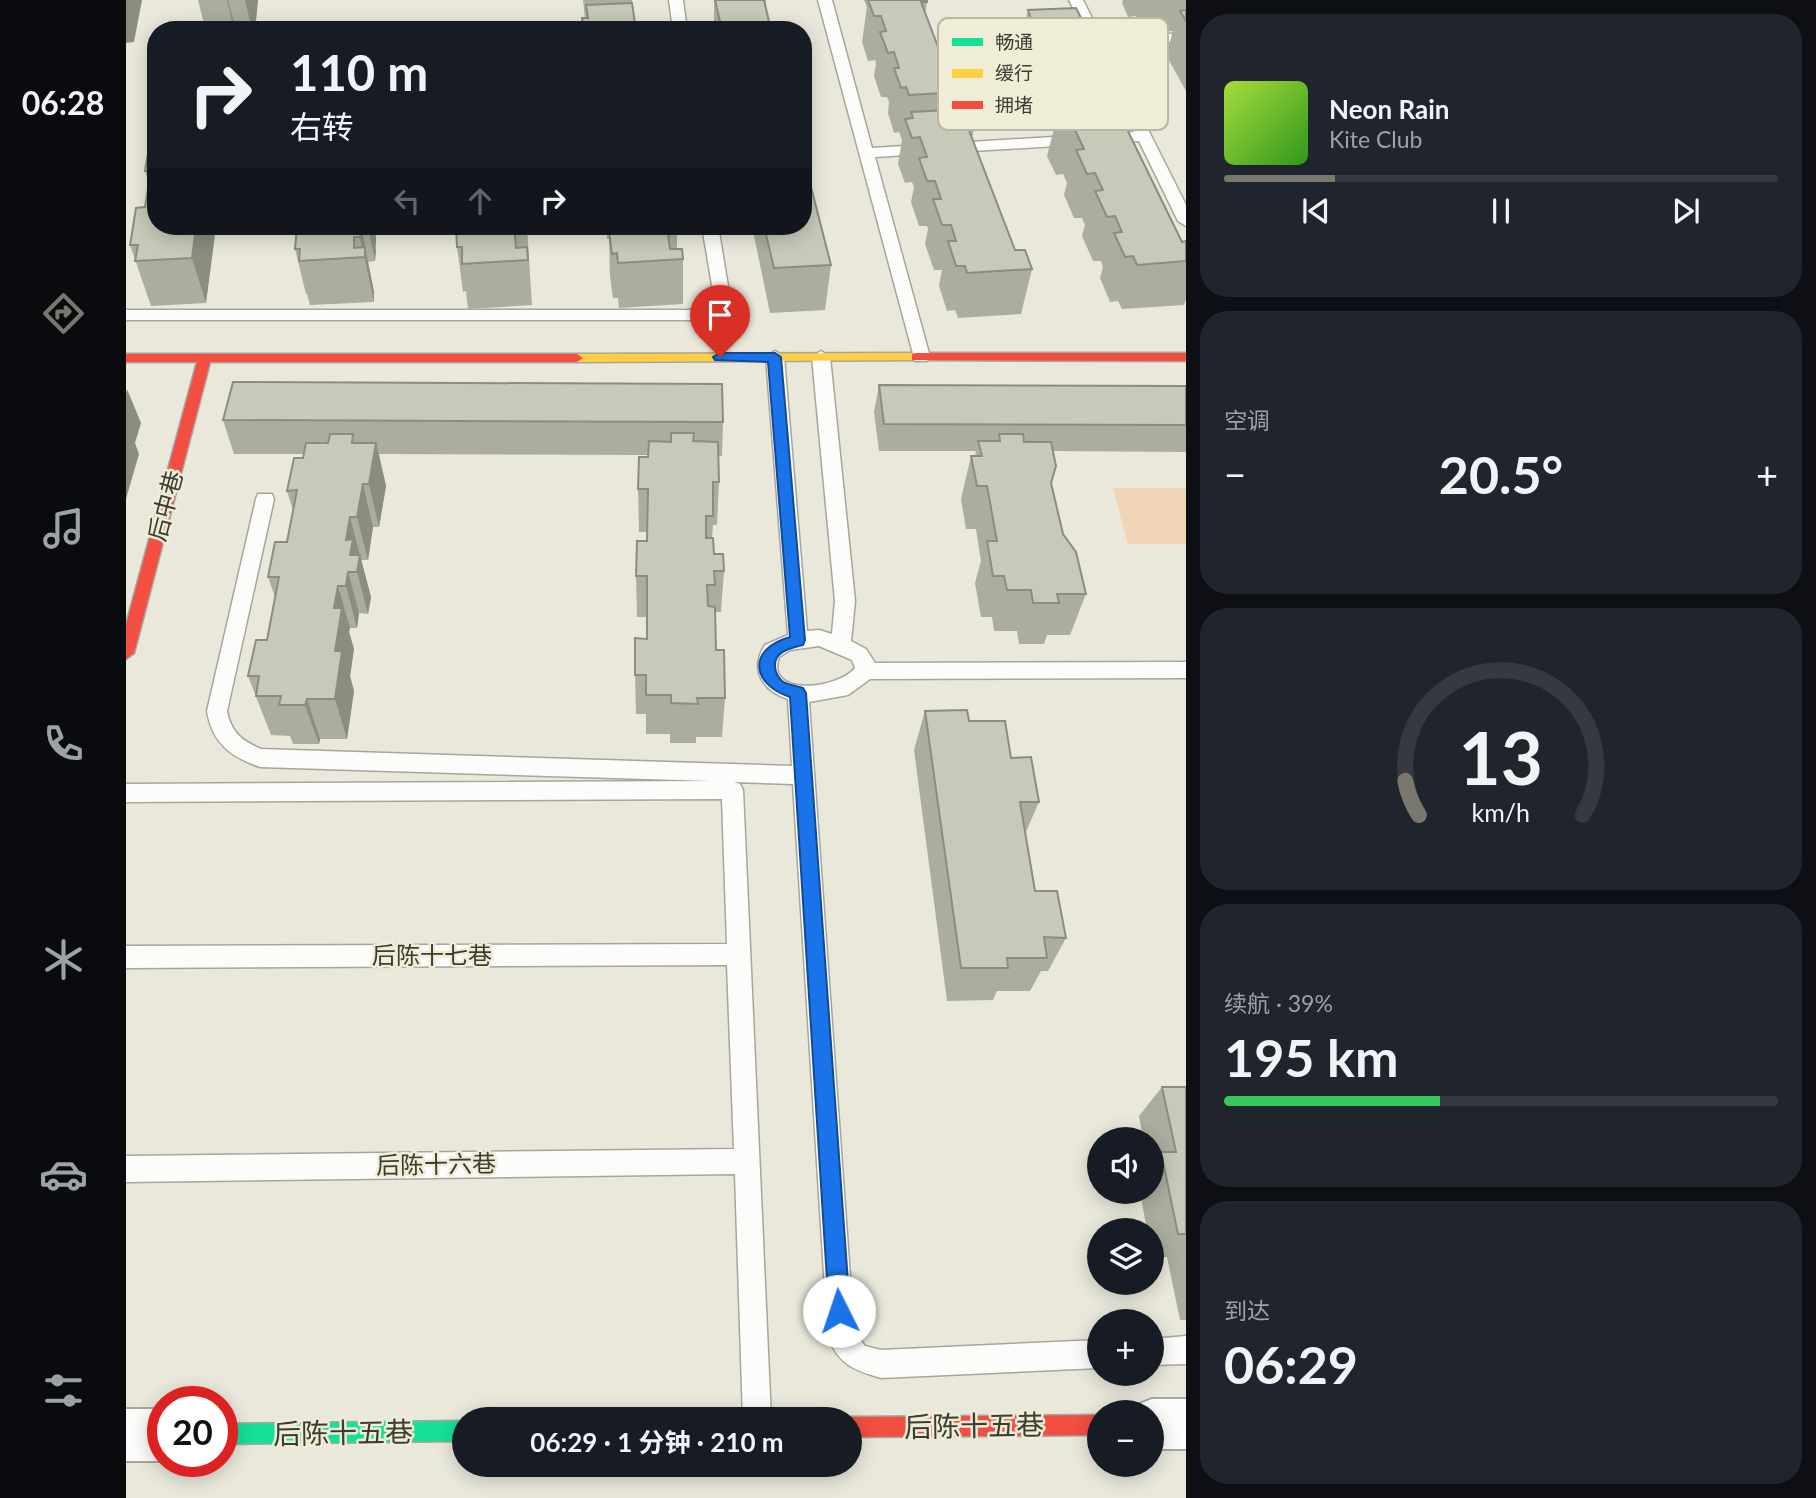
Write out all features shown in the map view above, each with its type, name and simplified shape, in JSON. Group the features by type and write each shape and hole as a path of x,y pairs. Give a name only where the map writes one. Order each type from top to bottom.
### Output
{"street":[{"path":"126,358 1186,357"},
{"name":"后中巷","path":"126,653 205,358"},
{"path":"1164,1424 1186,1424"},
{"name":"后陈十五巷","path":"862,1427 1087,1425"},
{"name":"后陈十五巷","path":"238,1434 452,1432"},
{"path":"126,1435 147,1435"}],"lane":[{"path":"676,0 679,21"},
{"path":"825,0 920,357"},
{"path":"1076,0 1085,18"},
{"path":"1168,38 1186,37"},
{"path":"1141,130 1186,221"},
{"path":"866,153 1144,136"},
{"path":"126,315 706,316 723,304 712,235"},
{"path":"775,357 798,640"},
{"path":"821,357 845,601 841,643"},
{"path":"265,499 217,711 219,725 225,737 239,750 260,758 803,775"},
{"path":"819,638 841,643 859,653 864,661 865,671 860,679 842,690 821,694 798,693 776,686 769,674 767,663 772,652 781,645 798,640 819,638"},
{"path":"865,671 1186,670"},
{"path":"798,693 841,1337 857,1357 881,1364 1087,1355"},
{"path":"126,793 732,790 757,1407"},
{"name":"后陈十七巷","path":"126,957 739,954"},
{"name":"后陈十六巷","path":"126,1168 747,1161"},
{"path":"1164,1351 1186,1350"}],"shaded area":[{"path":"1113,488 1186,488 1186,544 1128,544"}],"building":[{"path":"715,0 764,0 769,21 720,21"},
{"path":"868,0 927,0 921,2 938,47 938,93 909,95 906,87 901,88 894,68 899,68 894,52 888,53 880,32 886,31 881,16 874,16"},
{"path":"632,3 635,21 582,21 582,18 588,18 586,5"},
{"path":"1076,8 1081,18 1031,18 1028,10"},
{"path":"1186,10 1186,21 1180,11"},
{"path":"938,111 938,130 969,130 1015,250 1025,250 1032,269 967,273 965,266 956,266 948,241 956,241 951,225 942,225 933,199 941,199 935,181 927,181 919,158 927,157 920,137 912,138 905,119 913,118 911,112"},
{"path":"1075,130 1127,130 1182,242 1186,241 1186,261 1137,265 1133,256 1125,257 1114,233 1122,232 1115,216 1107,217 1095,191 1103,190 1095,173 1087,174 1076,150 1084,149"},
{"path":"812,191 831,265 774,268 766,235 812,235"},
{"path":"147,195 147,235 195,235 192,258 135,261 138,245 130,245 136,208 145,207"},
{"path":"296,235 360,235 354,237 354,248 365,247 365,257 299,261 300,249 295,249"},
{"path":"456,235 515,235 516,248 527,247 528,260 462,264 462,247 457,247"},
{"path":"609,235 668,235 670,249 682,249 683,259 618,263 617,253 612,254"},
{"path":"233,382 722,384 723,422 223,420"},
{"path":"879,385 1186,386 1186,425 884,424"},
{"path":"671,433 694,433 693,441 718,442 719,482 713,482 713,516 706,516 706,538 713,538 714,554 723,554 724,571 714,571 715,585 707,585 708,606 715,607 716,650 724,650 725,698 697,698 698,704 671,703 671,695 646,695 646,675 635,675 635,638 647,639 647,576 636,576 637,541 647,541 648,489 638,489 639,457 648,457 649,441 671,442"},
{"path":"330,434 353,434 352,443 376,443 369,484 363,484 357,517 350,517 346,540 353,539 350,555 360,555 357,572 348,572 346,586 338,586 334,608 342,608 335,651 342,651 335,699 307,699 305,705 279,705 281,696 256,696 259,676 248,676 256,640 267,640 279,577 268,577 275,542 287,542 297,490 287,491 294,458 303,458 306,443 328,443"},
{"path":"999,434 1023,434 1024,442 1051,442 1056,466 1051,483 1063,534 1076,552 1086,594 1057,594 1059,603 1033,603 1031,590 1007,590 1004,576 993,576 987,541 997,541 987,486 977,486 971,456 982,456 978,441 1000,441"},
{"path":"967,710 969,721 1005,721 1011,758 1031,757 1039,802 1020,802 1035,891 1057,891 1066,938 1044,937 1047,958 1007,958 1008,968 961,968 925,711"},
{"path":"1162,1087 1186,1087 1186,1234 1178,1234 1164,1166 1164,1152 1176,1152"}],"traffic: fast":[{"path":"238,1434 452,1431"}],"traffic: slow":[{"path":"577,358 917,357"}],"traffic: jam":[{"path":"917,357 1186,357"},
{"path":"126,358 577,358"},
{"path":"126,653 205,358"},
{"path":"862,1427 1087,1425"}],"route":[{"path":"720,357 775,357 792,597 798,640 781,645 772,652 767,663 769,674 776,686 798,693 839,1311"}]}
